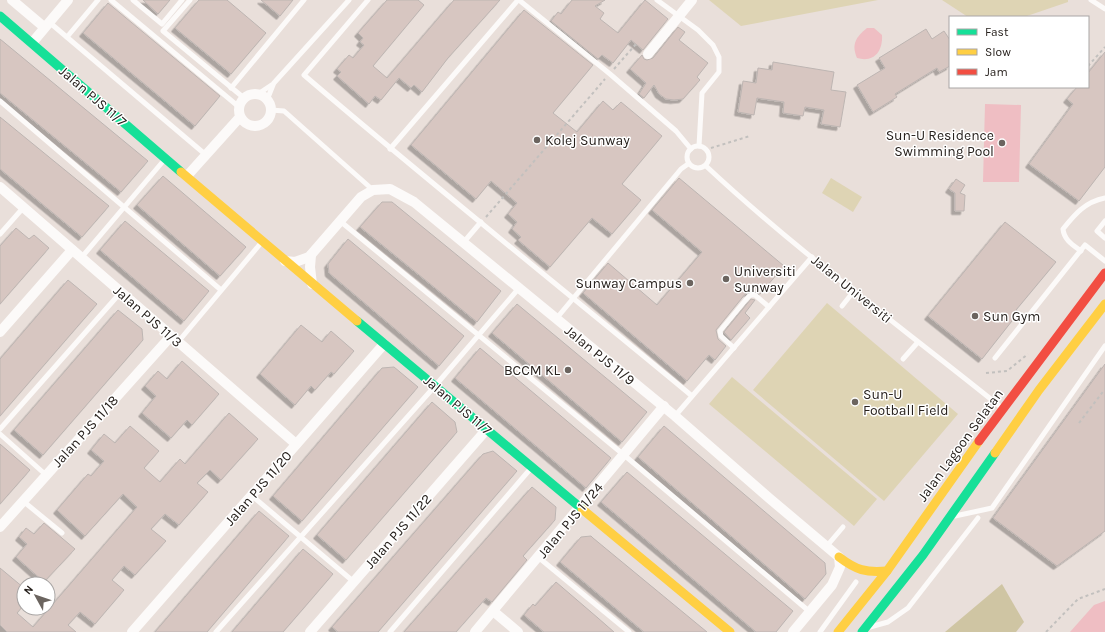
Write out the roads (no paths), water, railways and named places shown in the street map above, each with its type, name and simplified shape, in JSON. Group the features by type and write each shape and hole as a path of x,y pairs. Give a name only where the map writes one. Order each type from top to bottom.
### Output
{"street":[{"path":"12,0 46,25"},
{"path":"32,43 68,0"},
{"path":"648,54 692,0"},
{"name":"Jalan PJS 11/7","path":"0,16 262,242 730,632"},
{"path":"187,176 206,155 241,107 253,94 263,96 270,104 271,110 268,120 258,126 248,125 241,107"},
{"name":"Jalan PJS 11/3","path":"0,187 296,444"},
{"name":"Jalan PJS 11/9","path":"373,190 390,189 414,202 664,406 839,558"},
{"path":"285,261 295,262 310,257 362,197 373,190"},
{"path":"0,332 72,250"},
{"path":"311,255 310,267 312,284"},
{"name":"Jalan Lagoon Selatan","path":"838,632 887,571 1003,408 1105,273"},
{"path":"863,631 902,584 952,516 1018,419 1105,304"},
{"name":"Jalan PJS 11/18","path":"0,527 46,475 175,339"},
{"name":"Jalan PJS 11/20","path":"132,632 384,344"},
{"name":"Jalan PJS 11/24","path":"475,632 664,406"},
{"path":"1003,408 1018,419"},
{"name":"Jalan PJS 11/22","path":"315,630 354,582 487,429"},
{"path":"839,558 853,568 865,572 887,571"},
{"path":"793,632 832,585 840,567 839,558"},
{"path":"493,611 518,632"}],"lane":[{"path":"67,37 98,0"},
{"path":"110,0 241,107"},
{"path":"133,0 162,24 182,0"},
{"path":"190,0 163,31 231,88 241,107"},
{"path":"231,88 304,0"},
{"path":"258,94 273,84 349,0"},
{"path":"368,0 304,75 390,149 692,396"},
{"path":"390,149 518,0 610,74 676,131 691,149"},
{"path":"657,0 698,30 713,45 720,57 719,72 702,93 699,146"},
{"path":"1091,0 1105,9"},
{"path":"46,25 67,37 206,155"},
{"path":"267,100 273,84"},
{"path":"0,101 221,290"},
{"path":"271,110 284,111 373,190"},
{"path":"699,146 705,148 709,155 709,162 706,166 698,169 688,164 686,157 691,149 699,146"},
{"path":"81,258 165,158"},
{"path":"556,319 681,169 688,164"},
{"name":"Jalan Universiti","path":"706,166 742,199 812,257 1003,408"},
{"path":"1081,251 1066,239 1063,229 1083,206 1105,198"},
{"path":"0,234 23,208"},
{"path":"340,221 624,455 810,612"},
{"path":"1105,221 1097,231 1105,238"},
{"path":"463,243 481,222"},
{"path":"175,339 221,290 262,242"},
{"path":"995,358 1086,245 1105,261"},
{"path":"675,416 812,257"},
{"path":"216,632 435,386 519,288"},
{"path":"842,306 854,291"},
{"path":"0,429 121,292"},
{"path":"734,348 721,336 720,331 749,296 755,295 769,307"},
{"path":"903,359 918,342"},
{"path":"952,516 992,508 1105,346"},
{"path":"0,434 46,475"},
{"path":"390,632 532,467"},
{"path":"251,495 354,582"},
{"path":"23,501 62,533"},
{"path":"863,631 888,622 908,608 978,518"},
{"path":"826,547 843,526"},
{"path":"538,557 629,632"},
{"path":"820,632 856,582"}],"place":[{"name":"Kolej Sunway","path":"537,140"},
{"name":"Sun-U Residence Swimming Pool","path":"1002,143"},
{"name":"Universiti Sunway","path":"726,279"},
{"name":"Sunway Campus","path":"690,283"},
{"name":"Sun Gym","path":"975,316"},
{"name":"BCCM KL","path":"568,370"},
{"name":"Sun-U Football Field","path":"855,402"}]}
